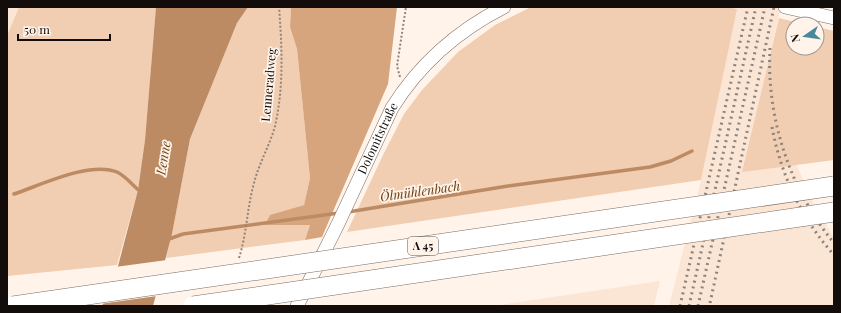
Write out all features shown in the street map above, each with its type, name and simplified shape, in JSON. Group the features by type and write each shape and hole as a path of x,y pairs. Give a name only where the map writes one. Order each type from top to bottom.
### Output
{"highway":[{"name":"A 45","path":"13,306 834,186"},
{"name":"A 45","path":"194,306 834,212"}],"street":[{"name":"Dolomitstraße","path":"297,306 338,224 392,108 403,91 421,69 447,44 483,17 504,7"},
{"path":"785,7 834,18"}],"path":[{"name":"Lenneradweg","path":"246,232 254,183 274,127 278,110 282,54 279,7"},
{"path":"403,91 397,66 406,7"}],"shaded area":[{"path":"7,7 19,7 7,36"},
{"path":"19,7 156,7 145,140 138,190 117,265 7,276 7,36"},
{"path":"248,7 291,7 290,27 297,49 310,178 304,205 271,215 265,225 310,225 305,240 166,258 190,139 237,23"},
{"path":"291,7 397,7 388,84 322,237 305,240 310,225 265,225 270,215 304,205 310,178 297,49 290,27"},
{"path":"531,7 729,7 737,9 701,180 347,232 404,114 422,90 458,52 495,25"},
{"path":"737,7 781,7 749,145 793,155 810,197 834,237 834,306 669,306 701,180"},
{"path":"779,18 785,20 785,56 825,56 825,29 834,31 834,160 742,172"},
{"path":"660,281 654,306 493,306"}],"water":[{"name":"Lenne","path":"156,7 248,7 237,23 190,139 172,234 153,306 102,306 117,270 138,190 145,140"}],"pier":[{"path":"167,260 157,296 100,304 115,267"}],"waterway":[{"name":"Ölmühlenbach","path":"348,212 508,186 650,167 671,161 692,151"},
{"path":"14,194 51,180 80,172 106,169 124,176 141,192"},
{"name":"Ölmühlenbach","path":"166,240 183,234 339,213"}],"railway":[{"path":"680,306 748,7"},
{"path":"689,306 756,7"},
{"path":"698,306 765,7"},
{"path":"710,303 774,7"},
{"path":"770,48 772,100 784,152 793,176 805,200 818,222 834,243"},
{"path":"772,127 781,162 794,195 802,211 822,241 834,255"}]}
